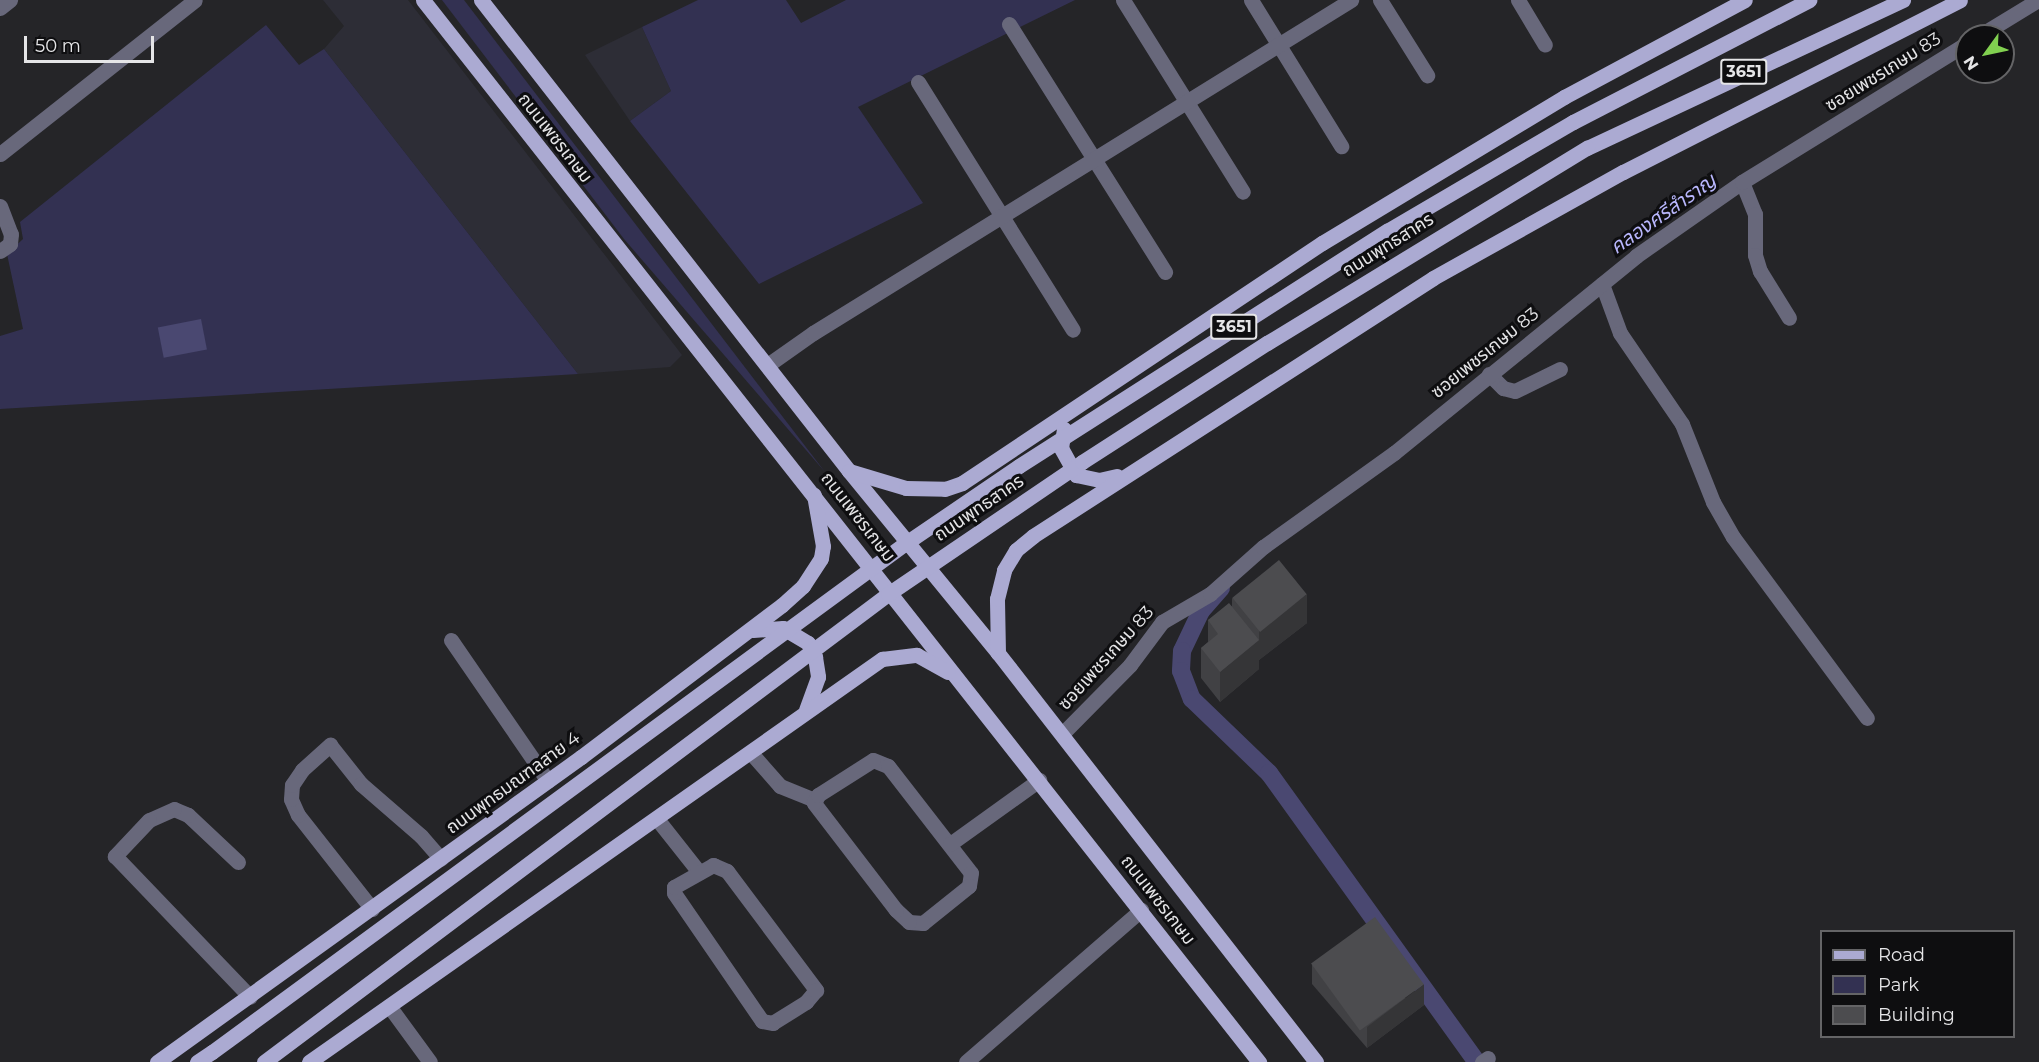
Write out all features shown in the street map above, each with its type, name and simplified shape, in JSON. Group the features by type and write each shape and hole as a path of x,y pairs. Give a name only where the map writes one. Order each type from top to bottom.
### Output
{"main road":[{"name":"ถนนเพชรเกษม","path":"423,0 813,491 1259,1062"},
{"name":"ถนนเพชรเกษม","path":"481,0 769,364 849,471 998,652 1316,1062"},
{"path":"849,471 906,488 945,489 963,483 1398,196 1564,97 1745,0"},
{"name":"ถนนพุทธสาคร","path":"903,545 1367,243 1573,122 1809,0"},
{"name":"ถนนพุทธสาคร","path":"264,1062 922,571 1082,462 1267,343 1587,148 1903,0"},
{"path":"998,652 997,598 1004,570 1016,550 1130,471 1443,272 1623,172 1960,0"},
{"path":"1088,399 1061,435 1068,465 1087,479 1110,479 1130,471"},
{"name":"ถนนพุทธมณฑลสาย 4","path":"157,1062 250,998 548,782 782,605 815,571 823,546 813,491"},
{"name":"ถนนพุทธมณฑลสาย 4","path":"197,1062 903,545"},
{"path":"750,631 783,627 808,643 815,657 818,677 805,712"},
{"path":"309,1062 751,753 863,671 897,654 917,656 934,663 963,683"}],"street":[{"path":"0,8 9,0"},
{"path":"0,154 195,0"},
{"path":"1123,0 1244,192"},
{"path":"1251,0 1341,146"},
{"path":"769,364 813,333 1351,0"},
{"path":"1380,0 1427,75"},
{"path":"1518,0 1545,45"},
{"path":"1999,24 2038,0"},
{"path":"1009,24 1165,272"},
{"name":"ซอยเพชรเกษม 83","path":"1062,734 1130,665 1162,622 1210,594 1263,547 1394,453 1675,226 1955,50"},
{"path":"918,82 1073,330"},
{"path":"1742,182 1755,214 1755,255 1760,271 1789,318"},
{"path":"0,206 9,224 5,248"},
{"path":"1602,284 1620,333 1682,424 1713,502 1733,537 1867,718"},
{"path":"1489,374 1503,388 1515,391 1560,369"},
{"path":"451,640 548,782"},
{"path":"372,909 298,815 291,799 292,785 302,770 330,745 361,784 421,836 441,859"},
{"path":"751,753 780,786 814,800 848,852 896,910 914,924 923,923 973,880 950,844 881,761 864,765 814,800"},
{"path":"950,844 1039,780"},
{"path":"238,862 188,815 174,809 148,820 115,856 250,998"},
{"path":"657,819 699,872"},
{"path":"713,865 727,871 814,985 814,994 773,1023 762,1021 676,899 675,887 699,872 713,865"},
{"path":"966,1062 1141,910"},
{"path":"389,1006 430,1062"}],"shaded area":[{"path":"323,0 408,0 682,355 670,367 578,374 324,49 344,26"},
{"path":"642,27 671,91 630,121 585,55"},
{"path":"201,319 207,349 164,358 158,327"}],"green space":[{"path":"442,0 464,0 825,472 624,239"},
{"path":"698,0 786,0 801,23 846,0 1075,0 858,107 923,203 759,284 630,121 671,91 642,27"},
{"path":"266,25 299,65 324,49 578,374 0,409 0,336 23,329 7,254 23,239 20,222"}],"building":[{"path":"1279,560 1307,594 1260,632 1232,598"},
{"path":"1229,603 1259,640 1220,672 1201,648 1218,634 1208,620"},
{"path":"1375,917 1424,984 1360,1031 1311,963"}],"waterway":[{"path":"1221,588 1201,611 1182,651 1181,671 1192,699 1269,773 1477,1062"}],"water label":[{"name":"คลองศรีสำราญ","path":"1663,214"}]}
